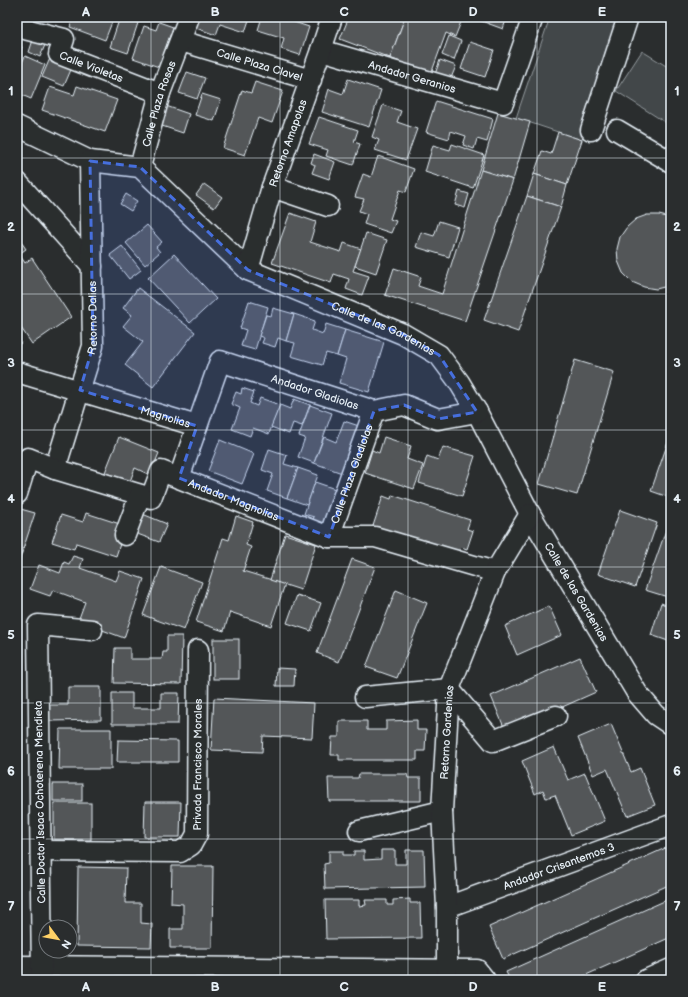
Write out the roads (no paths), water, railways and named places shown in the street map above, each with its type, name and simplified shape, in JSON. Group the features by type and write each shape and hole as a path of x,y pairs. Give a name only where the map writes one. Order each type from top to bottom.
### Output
{"street":[{"name":"Calle Plaza Rosas","path":"140,167 160,93 189,17"},
{"name":"Retorno Amapolas","path":"248,270 272,187 322,50 332,17"},
{"name":"Andador Geranios","path":"322,50 503,103 533,17"},
{"path":"591,130 628,17"},
{"name":"Calle Violetas","path":"17,27 64,39 59,54 160,93"},
{"name":"Calle Plaza Clavel","path":"181,41 311,80"},
{"path":"17,126 90,162 140,167"},
{"path":"617,130 671,162"},
{"name":"Retorno Dalias","path":"56,469 93,346 90,162"},
{"name":"Calle de las Gardenias","path":"140,167 248,270 403,334 439,355 459,382 477,412 530,514 637,693 656,715 671,725"},
{"path":"17,182 92,266"},
{"path":"272,187 328,206"},
{"name":"Andador Gladiolas","path":"197,426 220,361 374,411 404,405 438,418 477,412"},
{"name":"Magnolias","path":"17,372 197,426 179,478"},
{"name":"Calle Plaza Gladiolas","path":"329,537 374,411"},
{"path":"17,494 28,458 56,469 140,495 125,535"},
{"name":"Andador Magnolias","path":"140,495 151,498 160,471 329,537 375,537 495,572"},
{"name":"Retorno Gardenias","path":"447,969 447,907 442,811 449,689 495,572 530,514"},
{"name":"Calle Doctor Isaac Ochoterena Mendieta","path":"42,973 38,625 92,630"},
{"name":"Privada Francisco Morales","path":"41,852 180,852 191,845 197,834 198,650"},
{"path":"365,697 449,689 493,740 556,716"},
{"path":"359,832 442,811"},
{"name":"Andador Crisantemos 3","path":"447,907 671,825"},
{"path":"17,966 42,973 421,975 447,969 481,975"},
{"path":"646,980 671,969"}]}
